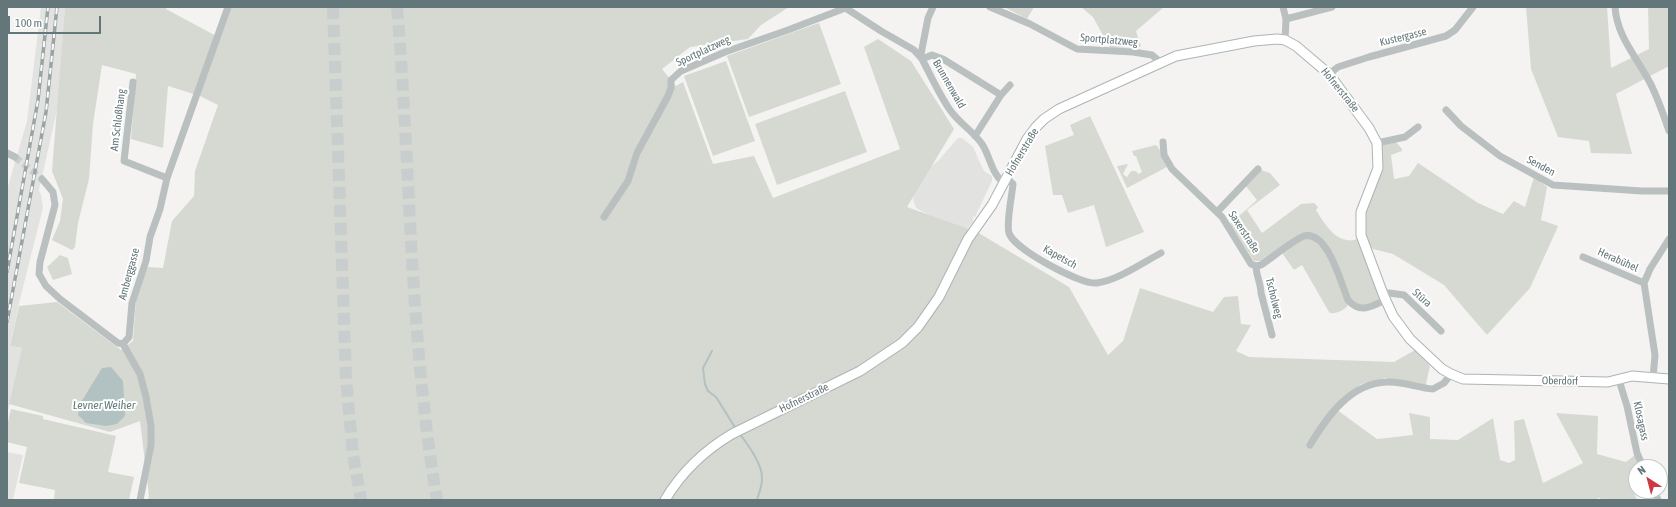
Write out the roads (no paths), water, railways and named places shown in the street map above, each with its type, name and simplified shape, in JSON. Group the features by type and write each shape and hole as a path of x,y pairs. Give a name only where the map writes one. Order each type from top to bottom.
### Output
{"main road":[{"name":"Hofnerstraße","path":"665,500 680,478 715,444 732,434 860,371 902,343 918,327 931,310 964,249 979,232 984,219 1027,139 1044,118 1059,109 1160,62 1182,54 1254,41 1285,40 1296,46 1329,74 1369,128 1376,143 1378,168 1364,202 1360,222 1361,235 1384,297 1393,316 1410,339 1442,369 1450,374"},
{"name":"Oberdorf","path":"1450,374 1463,379 1608,382 1632,376 1669,379"}],"street":[{"name":"Amberggasse","path":"123,344 129,336 132,303 146,261 150,237 160,209 167,178 228,7"},
{"name":"Brunnenwald","path":"846,7 914,50 922,59 950,110 986,150 998,179 1005,180"},
{"name":"Sportplatzweg","path":"604,217 628,181 637,153 668,96 671,88 671,80 682,71 725,52 846,7"},
{"name":"Brunnenwald","path":"922,59 921,54 928,18 933,7"},
{"name":"Sportplatzweg","path":"990,7 1030,24 1077,49 1146,54 1152,55 1160,62"},
{"path":"1283,7 1286,19 1285,40"},
{"path":"1286,19 1332,7"},
{"name":"Kustergasse","path":"1329,74 1338,67 1446,36 1455,30 1473,7"},
{"path":"1615,7 1618,26 1622,37 1655,91 1669,131"},
{"name":"Brunnenwald","path":"922,59 932,55 943,59 1001,96"},
{"name":"Am Schloßhang","path":"133,82 124,161 167,178"},
{"path":"975,136 1010,85"},
{"name":"Senden","path":"1446,110 1461,126 1492,151 1553,185 1642,191 1669,191"},
{"path":"1376,143 1405,137 1418,127"},
{"name":"Saxerstraße","path":"1162,142 1164,155 1172,169 1224,219 1251,264 1256,266 1261,265 1299,239 1311,236 1316,237 1325,246 1348,300 1354,307 1365,308 1384,297"},
{"path":"7,153 15,157"},
{"path":"1217,212 1258,169"},
{"path":"42,179 53,192 55,205 40,262 39,274 42,280 60,299 118,343 123,344 140,374 151,426 151,445 140,500"},
{"name":"Kapetsch","path":"1005,180 1013,184 1008,227 1010,237 1050,266 1080,281 1098,283 1126,271 1160,253"},
{"path":"1654,378 1656,355 1644,283 1650,269 1669,239"},
{"name":"Herabühel","path":"1583,257 1644,283"},
{"name":"Tscholweg","path":"1256,266 1256,272 1261,286 1261,293 1272,335"},
{"name":"Stüra","path":"1384,297 1389,293 1404,295 1441,331"},
{"path":"1310,445 1326,421 1340,405 1360,388 1387,382 1433,389 1444,383 1450,374"},
{"name":"Klosagass","path":"1619,380 1627,406 1636,453 1639,459"}],"water":[{"name":"Levner Weiher","path":"111,367 123,381 125,416 117,424 106,426 86,423 78,415 80,404 102,368"}],"waterway":[{"path":"712,351 703,368 705,384 708,391 716,397 736,429"},
{"path":"740,434 758,462 762,473 762,484 757,500"}],"tunnel":[{"path":"333,7 346,379 353,455 361,500"},
{"path":"397,7 416,316 428,439 437,500"},
{"path":"15,157 42,179"}],"railway":[{"path":"7,272 38,100 48,7"},
{"path":"7,322 46,112 57,7"}]}
